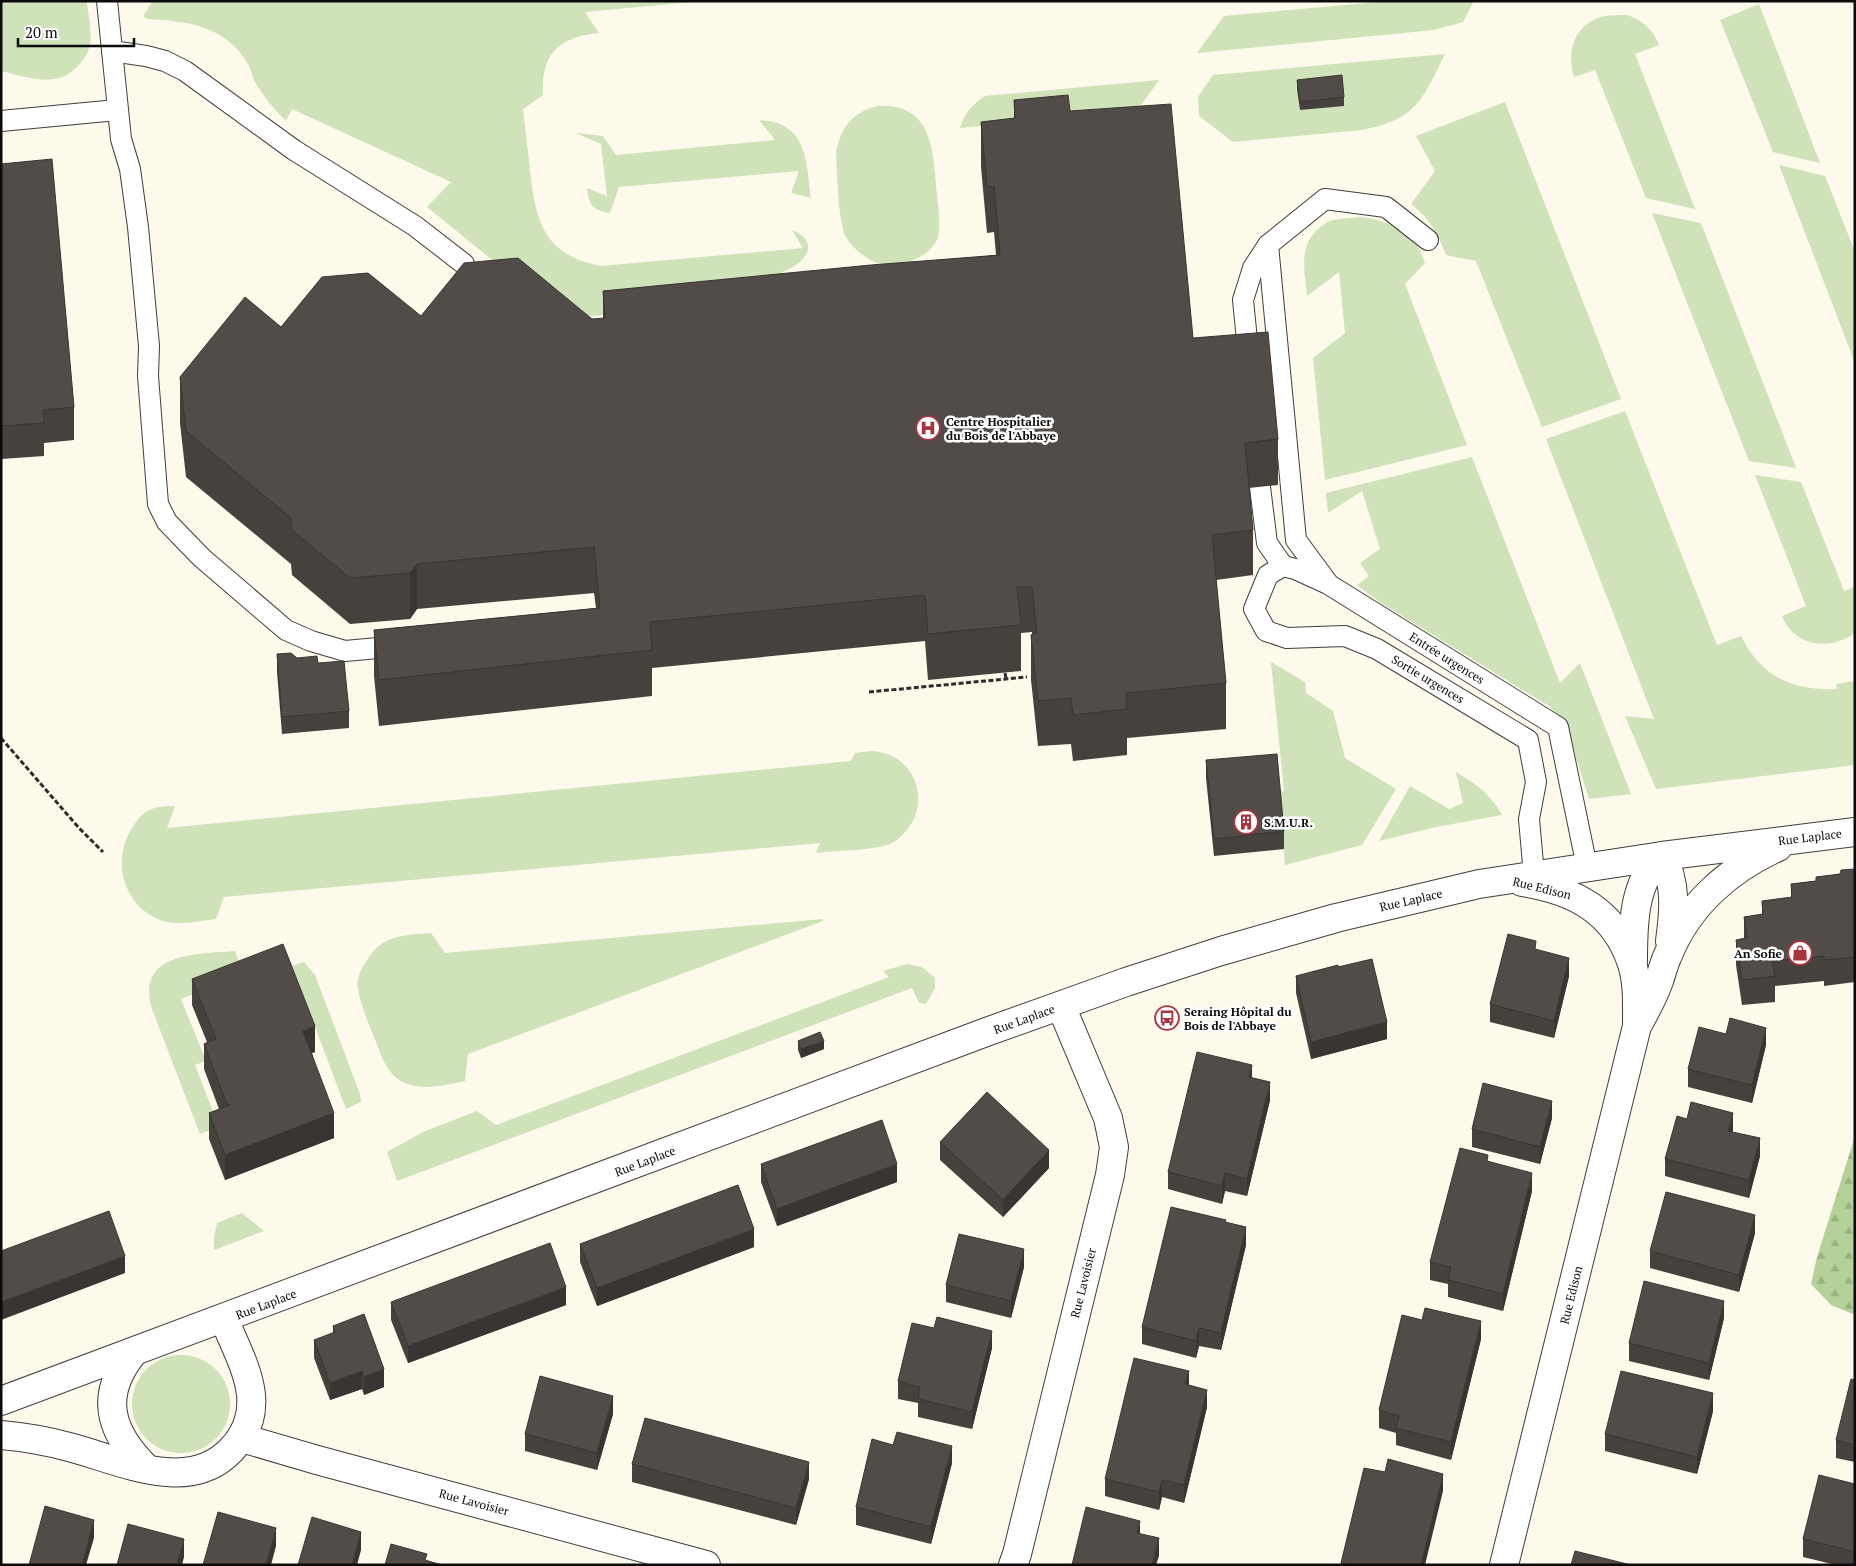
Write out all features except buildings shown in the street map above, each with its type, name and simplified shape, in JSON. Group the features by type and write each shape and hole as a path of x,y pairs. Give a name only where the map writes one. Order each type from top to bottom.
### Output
{"street":[{"name":"Rue Laplace","path":"1,1402 1061,1006 1203,956 1309,926 1505,879 1662,856 1855,832"},
{"name":"Rue Edison","path":"1504,1565 1637,1026 1659,982 1667,956 1684,924 1697,905 1716,886 1738,869 1764,853 1797,839"},
{"path":"1632,965 1636,907 1643,883 1652,864 1662,856 1671,880 1674,904 1667,956"},
{"name":"Rue Edison","path":"1505,879 1533,884 1578,897 1596,909 1612,925 1625,946 1632,965 1637,1026"},
{"name":"Rue Lavoisier","path":"1012,1565 1017,1554 1105,1194 1114,1146 1108,1118 1061,1006"},
{"name":"Rue Laplace","path":"1,1435 66,1446 147,1469 179,1474 203,1469 227,1455 242,1438 250,1419 252,1398 248,1377 224,1319"},
{"path":"133,1353 123,1366 115,1384 112,1405 114,1422 131,1453 147,1469"},
{"name":"Rue Lavoisier","path":"242,1438 706,1565"}],"lane":[{"path":"107,1 117,110 121,138 130,169 138,227 149,346 148,376 158,504 167,522 202,558 286,630 311,641 345,651 420,644"},
{"path":"112,51 165,61 185,72 294,150 415,226 464,264"},
{"path":"1,121 117,110"},
{"path":"1250,379 1243,300 1253,268 1268,245 1325,199 1386,207 1428,240"},
{"path":"1268,245 1296,540 1328,584"},
{"path":"1260,486 1267,543 1283,566"},
{"name":"Entrée urgences","path":"1283,566 1295,569 1328,584 1558,727 1587,868"},
{"name":"Sortie urgences","path":"1283,566 1268,575 1254,609 1266,631 1287,638 1345,636 1377,648 1528,740 1536,782 1529,819 1534,875"}],"path":[{"path":"1005,673 1006,678"},
{"path":"973,675 974,682"},
{"path":"869,692 1027,677"},
{"path":"943,679 944,685"},
{"path":"1,738 78,828 103,852"}],"green space":[{"path":"1,1 87,1 91,39 85,57 69,74 51,80 41,80 1,71"},
{"path":"153,1 704,1 585,12 599,33 585,35 563,44 549,58 543,81 543,95 523,109 532,190 540,221 546,234 555,245 567,254 582,261 601,266 803,248 792,230 807,241 807,253 797,264 782,272 782,277 610,314 565,319 427,207 451,182 292,109 286,121 255,82 248,64 239,51 228,41 216,33 190,24 147,19 143,16"},
{"path":"1389,1 1474,1 1463,22 1434,30 1197,53 1224,16"},
{"path":"1759,4 1820,163 1773,152 1720,20"},
{"path":"1628,15 1647,27 1654,34 1659,45 1635,54 1695,209 1646,198 1595,70 1574,77 1571,57 1572,48 1580,31 1586,25 1605,16"},
{"path":"1445,54 1430,84 1415,105 1395,120 1362,130 1233,142 1199,116 1198,97 1213,75"},
{"path":"1159,80 1136,112 960,128 969,110 985,96"},
{"path":"1505,102 1621,399 1542,427 1476,261 1446,255 1433,227 1418,209 1411,204 1435,171 1416,136"},
{"path":"877,106 896,107 910,113 920,122 927,133 934,163 939,218 937,240 921,256 896,266 874,262 864,256 846,237 841,220 837,183 836,151 838,142 849,122 861,112"},
{"path":"759,120 775,122 787,128 796,136 808,170 811,198 791,193 799,171 619,187 610,213 595,208 590,203 587,188 607,196 601,144 576,133 603,136 616,155 775,140"},
{"path":"1779,165 1825,176 1855,252 1855,363"},
{"path":"1652,213 1701,223 1796,468 1749,461"},
{"path":"1362,217 1392,225 1406,233 1420,249 1425,263 1405,284 1467,445 1325,480 1313,358 1345,333 1339,272 1307,296 1304,269 1305,253 1311,237 1325,224 1337,219"},
{"path":"1625,411 1717,645 1741,636 1758,662 1780,679 1793,684 1821,689 1837,689 1836,684 1855,681 1855,765 1656,789 1625,716 1654,719 1546,439"},
{"path":"1472,457 1560,683 1580,663 1631,794 1589,799 1567,729 1562,719 1549,706 1381,603 1357,585 1369,576 1360,563 1380,549 1362,491 1328,513 1326,493"},
{"path":"1755,475 1801,482 1844,591 1855,587 1855,633 1845,639 1824,644 1804,640 1795,634 1782,616 1806,606"},
{"path":"1271,662 1305,682 1306,693 1333,711 1345,758 1396,789 1362,845 1285,865 1279,792 1284,791"},
{"path":"872,751 886,754 898,760 908,769 918,792 918,805 914,818 907,830 892,843 875,848 816,853 820,843 224,897 216,919 185,923 167,922 153,917 141,908 132,897 122,871 125,843 133,827 146,812 161,807 175,806 167,828 851,761 855,753"},
{"path":"1456,772 1482,790 1493,801 1502,815 1436,827 1379,841 1410,786 1449,809 1463,803"},
{"path":"822,919 823,921 468,1054 465,1081 443,1086 420,1087 405,1083 393,1075 382,1057 365,1014 358,990 359,976 372,953 386,941 402,936 431,933 445,953"},
{"path":"235,951 243,975 181,999 206,1061 195,1065 219,1127 200,1134 152,1009 149,990 153,976 161,966 173,960 204,953"},
{"path":"304,962 315,975 360,1094 361,1102 346,1109 292,966"},
{"path":"907,964 922,967 935,978 935,988 926,1004 919,1003 912,988 397,1181 387,1152 425,1131 477,1111 496,1125 889,977 883,971"},
{"path":"1855,1136 1855,1314 1853,1314 1831,1305 1811,1284 1817,1257"},
{"path":"242,1213 264,1231 214,1250 217,1223"},
{"path":"181,1355 200,1359 215,1370 226,1385 230,1404 226,1423 215,1438 200,1449 181,1453 162,1449 147,1438 136,1423 132,1404 136,1385 147,1370 162,1359"}],"place":[{"name":"Centre Hospitalier du Bois de l'Abbaye","path":"928,428"},
{"name":"S.M.U.R.","path":"1246,822"},
{"name":"An Sofie","path":"1800,953"},
{"name":"Seraing Hôpital du Bois de l'Abbaye","path":"1167,1018"}]}
